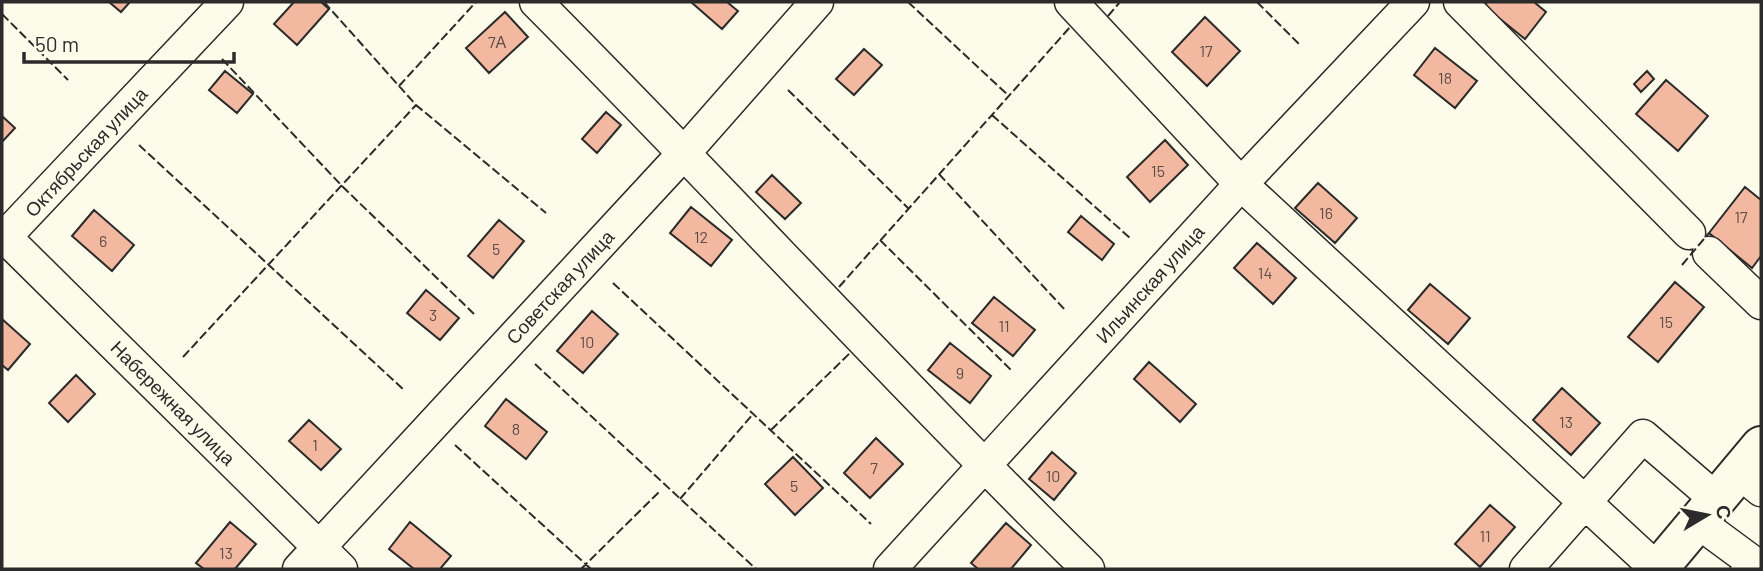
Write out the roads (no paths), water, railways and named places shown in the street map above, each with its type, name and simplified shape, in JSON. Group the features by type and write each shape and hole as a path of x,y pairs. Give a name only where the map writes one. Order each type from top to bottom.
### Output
{"main road":[{"path":"1658,569 1739,482"}],"street":[{"name":"Октябрьская улица","path":"5,231 227,2"},
{"path":"536,2 685,152 985,468 1088,569"},
{"name":"Советская улица","path":"320,562 817,2"},
{"path":"1071,2 1241,184 1658,569"},
{"name":"Ильинская улица","path":"890,569 985,468 1241,184 1413,2"},
{"path":"1460,2 1761,303"},
{"name":"Набережная улица","path":"5,231 320,562"},
{"path":"1526,569 1643,436 1739,482 1751,561 1747,569"}]}
